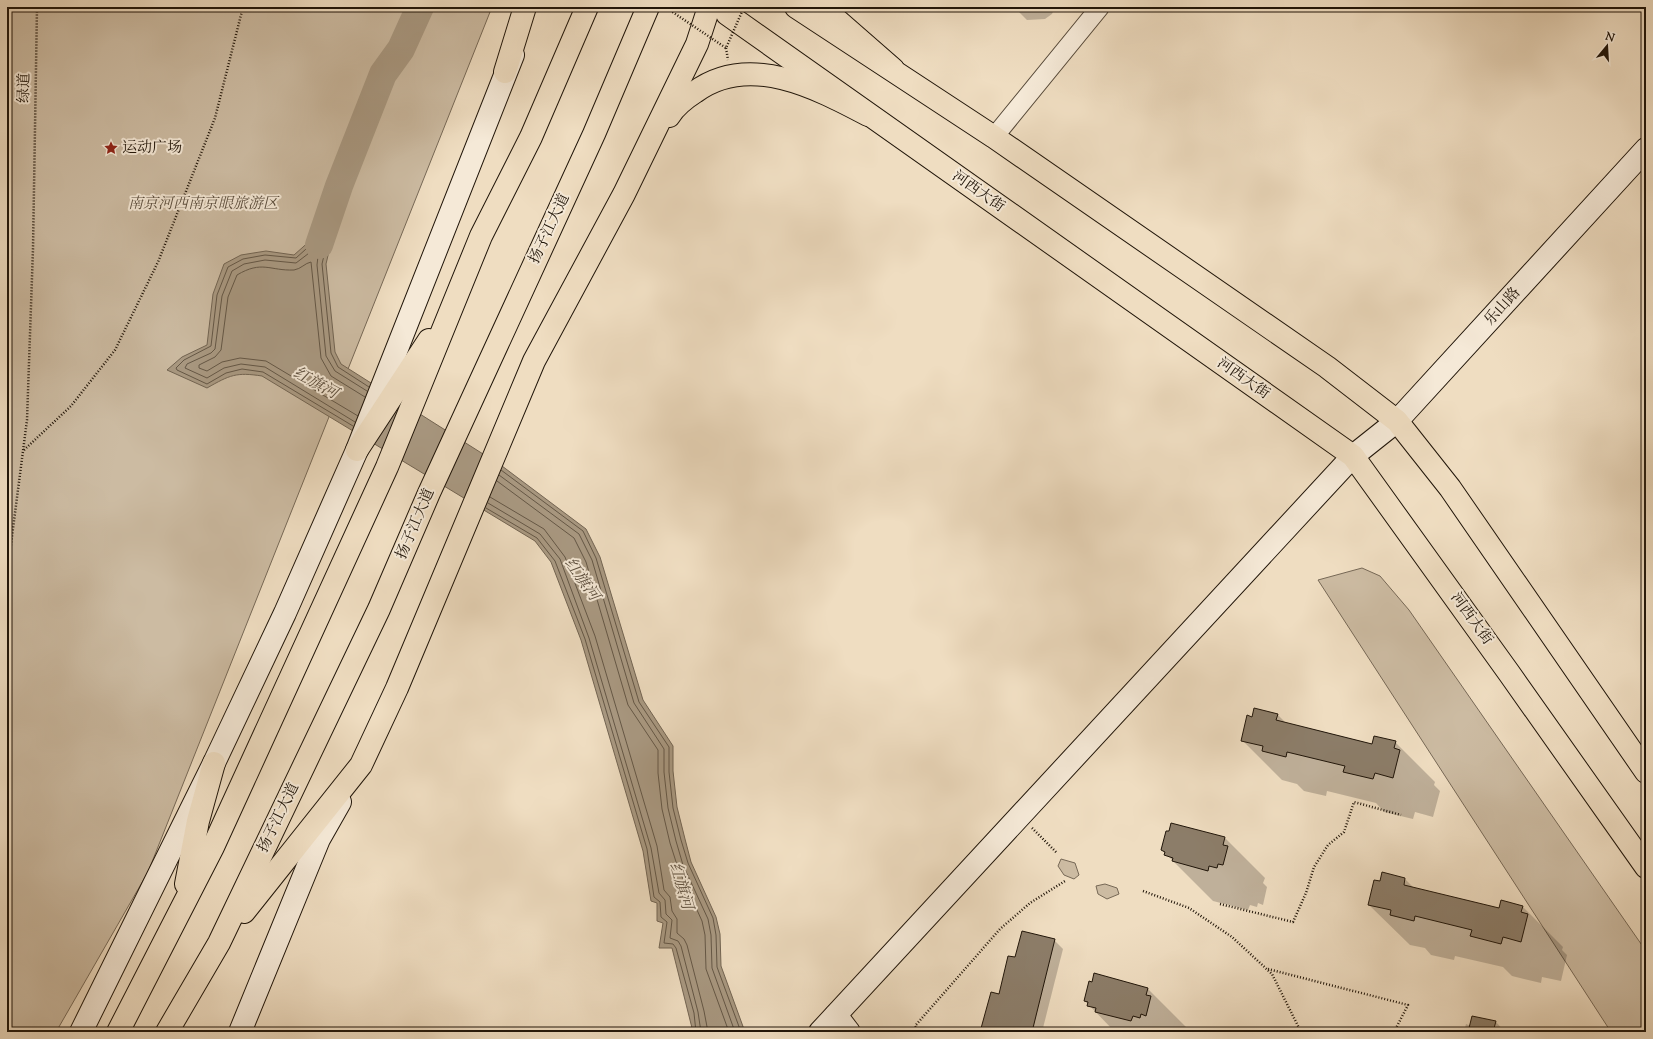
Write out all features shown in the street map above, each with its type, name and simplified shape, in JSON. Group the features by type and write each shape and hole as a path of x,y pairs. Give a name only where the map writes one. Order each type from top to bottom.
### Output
{"main road":[{"path":"505,72 525,7"},
{"path":"357,450 455,300 481,236 531,137 588,7"},
{"name":"扬子江大道","path":"167,1032 219,943 380,609 429,493 594,134 648,7"},
{"path":"219,943 361,765 396,688 534,361 624,194 701,31 709,7"},
{"path":"796,7 893,69 994,137 1328,367 1397,421 1450,488 1646,772"},
{"path":"822,7 893,69"},
{"name":"河西大街","path":"735,12 868,114 1353,456 1510,673 1646,866"},
{"path":"645,150 676,105 706,83 724,77 749,74 773,76 795,81 828,93 868,114"},
{"path":"118,1032 213,847 387,467 400,386"},
{"path":"180,910 198,820 214,763"}],"street":[{"path":"400,386 505,72 535,7"},
{"path":"994,137 1100,7"},
{"name":"乐山路","path":"820,1032 1353,456 1397,421 1646,149"},
{"path":"81,1032 214,763 285,613 357,450"},
{"path":"240,1032 319,839 361,765"},
{"path":"836,1015 849,1032"}],"path":[{"name":"绿道","path":"7,575 27,420 33,249 37,7"},
{"path":"24,450 70,406 115,350 122,337 158,262 214,118 243,7"},
{"path":"665,7 726,48 735,12"},
{"path":"1220,904 1293,922 1306,893 1314,867 1328,845 1344,832 1354,802 1401,815"},
{"path":"1020,816 1057,853"},
{"path":"919,1032 915,1026 1000,929 1030,903 1065,881"},
{"path":"1143,891 1189,908 1232,937 1272,974 1301,1032"},
{"path":"1267,969 1408,1005 1394,1032"}],"green space":[{"name":"南京河西南京眼旅游区","path":"7,7 492,7 148,872 56,1032 7,1032"},
{"path":"1362,568 1380,576 1409,610 1646,951 1646,1032 1611,1032 1318,580"},
{"path":"1061,859 1075,863 1079,875 1074,879 1064,875 1058,866"},
{"path":"1105,884 1117,888 1119,894 1107,899 1098,894 1096,886"}],"water":[{"name":"红旗河","path":"325,204 338,213 326,264 335,352 341,364 502,466 586,529 600,557 643,700 673,746 673,771 677,807 685,839 691,862 716,917 720,934 721,966 745,1032 693,1032 672,948 659,948 663,923 657,921 657,903 651,901 643,851 581,640 551,562 535,541 262,376 246,374 228,377 207,388 167,370 182,357 207,345 213,294 224,264 241,255 266,251 294,255 312,239"}],"building":[{"path":"1254,708 1278,714 1276,720 1372,744 1374,736 1396,741 1394,748 1400,750 1393,778 1375,773 1373,779 1343,772 1345,766 1287,752 1286,757 1262,751 1263,746 1241,741 1247,715 1252,717"},
{"path":"1171,823 1225,837 1223,845 1228,846 1223,865 1218,864 1217,868 1209,866 1208,871 1172,861 1173,858 1164,855 1165,852 1161,850 1166,831 1169,831"},
{"path":"1382,872 1405,878 1404,885 1499,908 1501,900 1523,906 1521,912 1528,914 1521,942 1503,937 1501,944 1470,936 1472,930 1415,916 1414,921 1390,915 1391,910 1368,905 1374,880 1380,881"},
{"path":"1022,931 1055,939 1032,1032 980,1032 991,992 999,994 1008,956 1015,957"},
{"path":"1094,973 1148,988 1146,995 1151,996 1146,1016 1141,1014 1140,1018 1133,1016 1131,1021 1095,1012 1096,1008 1087,1006 1088,1002 1084,1001 1089,981 1092,982"},
{"path":"1472,1016 1496,1021 1493,1032 1468,1032"}],"waterway":[{"path":"319,245 339,186 383,74 401,49 420,7"}],"place":[{"name":"运动广场","path":"111,148"}]}
